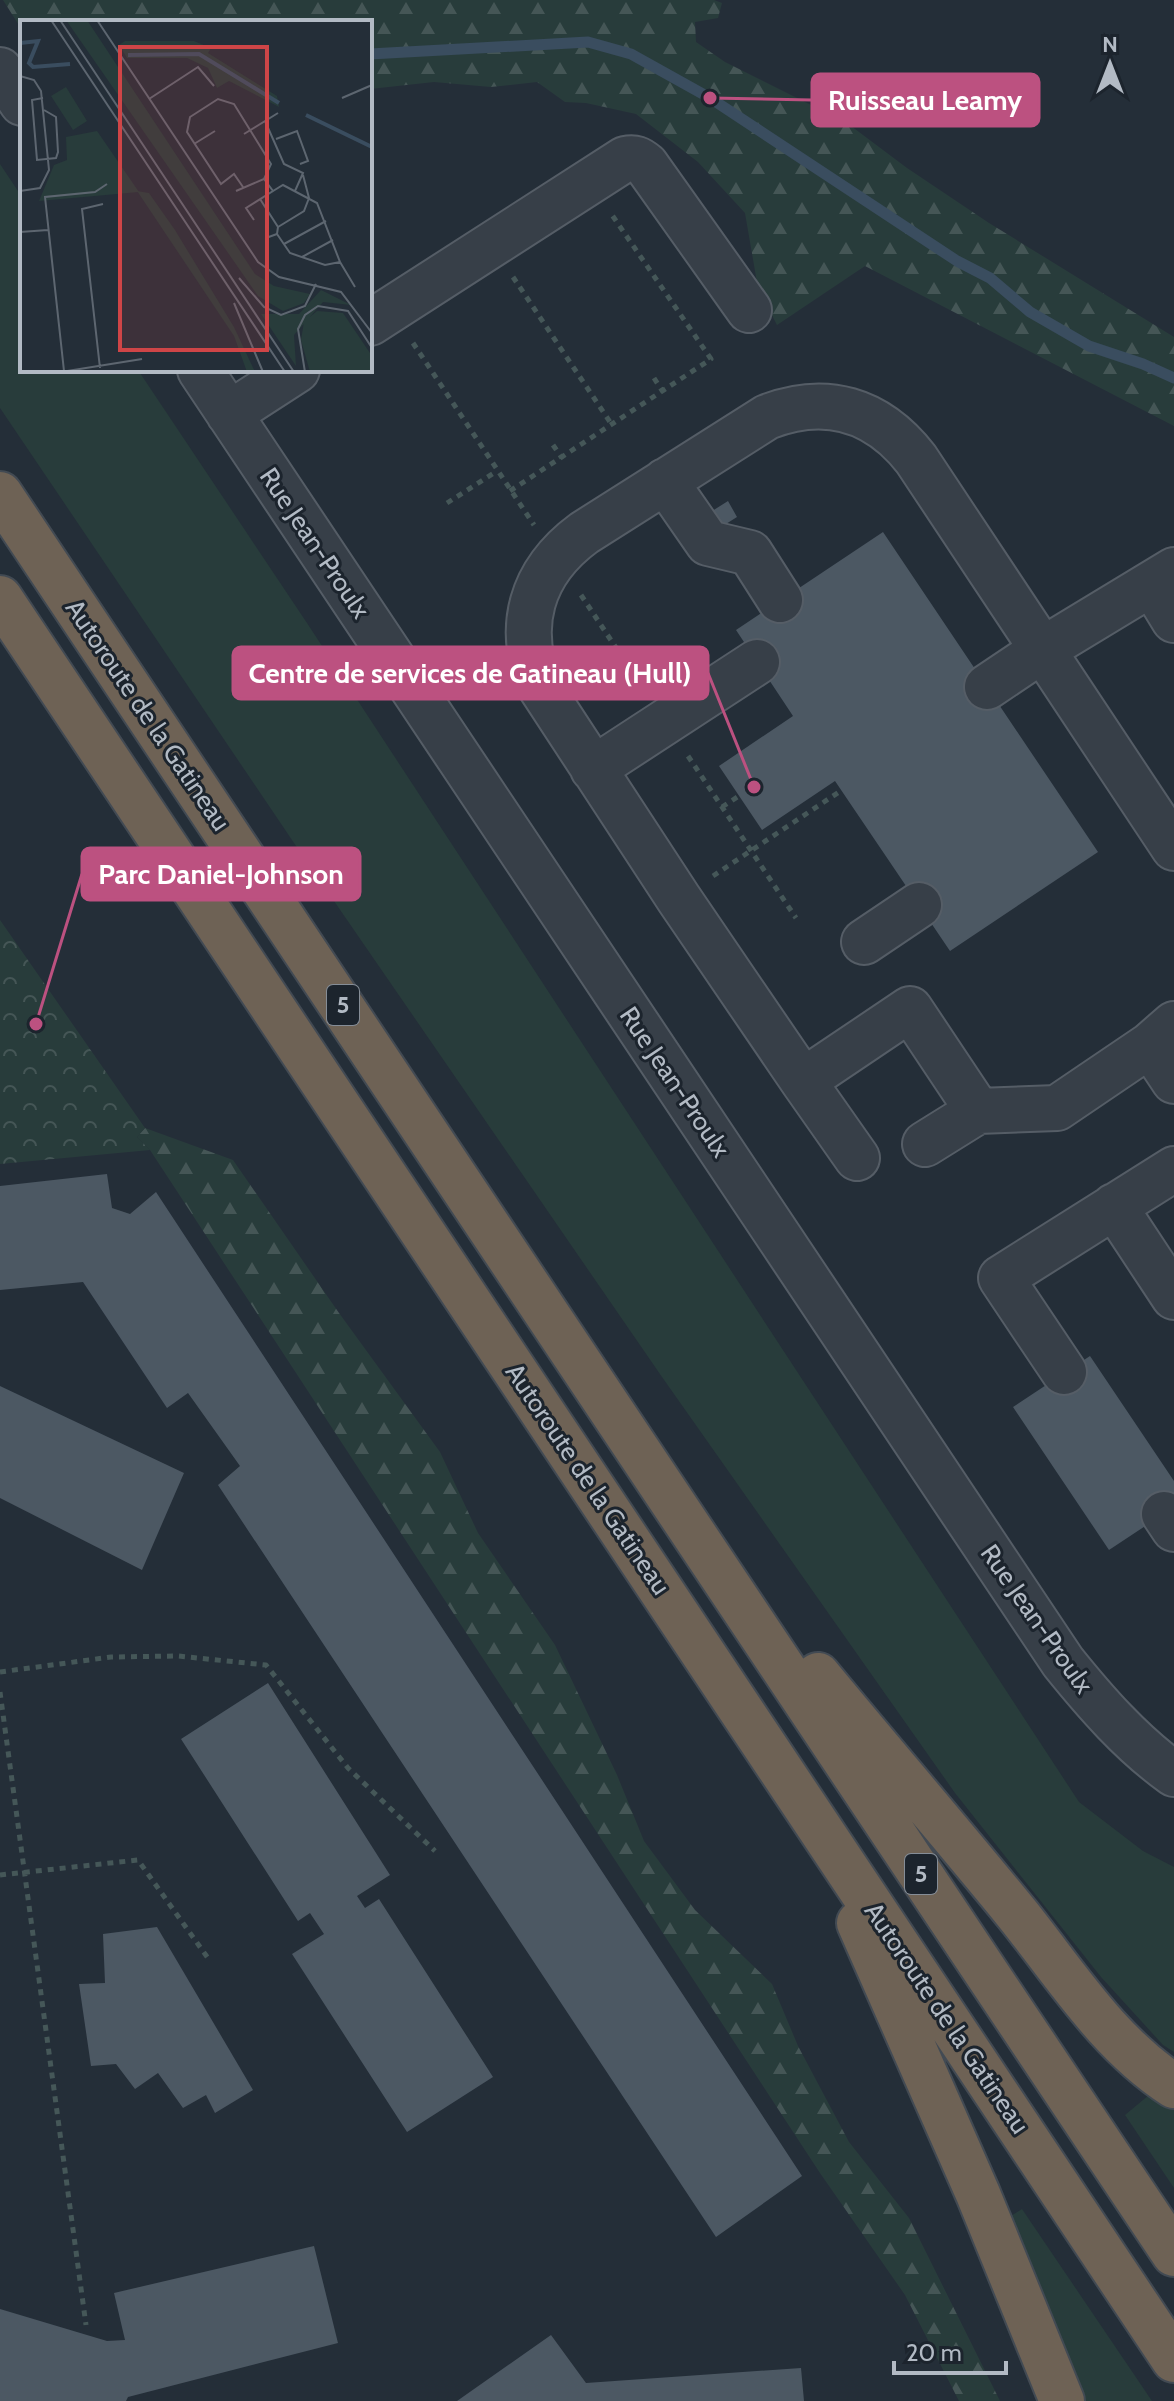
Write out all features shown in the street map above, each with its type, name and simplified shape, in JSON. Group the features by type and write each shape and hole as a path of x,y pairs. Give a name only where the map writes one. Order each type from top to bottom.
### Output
{"highway":[{"name":"Autoroute de la Gatineau","path":"0,494 1174,2254"},
{"name":"Autoroute de la Gatineau","path":"0,598 1174,2360"},
{"path":"669,1495 1020,1918 1090,2009 1126,2048 1174,2086"},
{"path":"812,1815 978,2194 1062,2401"}],"street":[{"path":"0,70 20,100"},
{"path":"372,322 625,159 633,157 646,165 749,310"},
{"name":"Rue Jean-Proulx","path":"201,372 1055,1650 1099,1706 1174,1774"},
{"path":"229,414 294,372"},
{"path":"857,1158 541,688 534,673 528,642 531,610 541,580 560,553 584,533 757,423 796,408 826,406 856,412 896,436 916,459 1042,650 1169,831"},
{"path":"665,481 708,543 750,553 780,600"},
{"path":"987,687 1163,577 1174,620"},
{"path":"593,769 757,662"},
{"path":"864,942 919,905"},
{"path":"803,1081 910,1009 978,1111"},
{"path":"925,1144 978,1111 1057,1108 1167,1032 1174,1081"},
{"path":"1064,1372 1001,1278 1174,1169"},
{"path":"1114,1206 1174,1297"}],"path":[{"path":"510,491 711,359 611,213"},
{"path":"506,266 612,425"},
{"path":"413,342 541,535"},
{"path":"654,378 663,392"},
{"path":"553,445 562,458"},
{"path":"447,503 497,471"},
{"path":"580,593 645,691"},
{"path":"685,752 796,918"},
{"path":"713,876 842,790"},
{"path":"722,807 739,796"},
{"path":"0,1672 111,1657 178,1656 266,1665 348,1768 435,1851"},
{"path":"0,1692 86,2325"},
{"path":"0,1875 138,1860 210,1961"}],"green space":[{"path":"3,0 714,0 722,3 718,18 695,22 696,42 725,62 847,123 989,223 1174,337 1174,426 865,266 777,325 758,288 745,213 698,162 636,114 586,103 565,102 537,82 491,87 434,82 372,89 372,20 20,20 20,27"},
{"path":"0,164 20,194 20,372 139,372 1079,1802 1143,1851 1174,1867 1174,2052 1163,2045 1101,1977 955,1793 662,1377 294,843 0,408"},
{"path":"0,920 145,1128 137,1137 150,1150 0,1164"},
{"path":"145,1128 233,1160 440,1452 478,1533 555,1645 617,1775 644,1841 695,1910 772,1984 798,2046 849,2142 909,2218 1000,2401 959,2401 905,2295 820,2173 150,1150 137,1137"},
{"path":"1149,2095 1174,2110 1174,2188 1125,2115"},
{"path":"1022,2209 1152,2401 1086,2401 1006,2219"}],"building":[{"path":"728,501 737,517 718,529 709,513"},
{"path":"883,532 1098,852 950,951 835,781 762,830 719,766 793,716 736,630"},
{"path":"107,1174 112,1208 130,1214 156,1192 802,2176 716,2237 218,1485 240,1466 188,1393 167,1408 83,1282 0,1290 0,1186"},
{"path":"1090,1356 1174,1481 1174,1507 1109,1550 1013,1407"},
{"path":"0,1386 184,1473 142,1570 0,1498"},
{"path":"268,1683 390,1875 357,1896 365,1908 379,1899 493,2077 407,2132 292,1954 324,1934 310,1913 298,1921 181,1739"},
{"path":"157,1927 253,2090 215,2113 206,2095 183,2108 158,2073 135,2089 116,2064 91,2066 79,1984 105,1983 103,1934"},
{"path":"314,2246 338,2343 128,2397 126,2401 0,2401 0,2309 107,2341 125,2340 114,2293"},
{"path":"551,2335 586,2383 801,2368 804,2401 457,2401"}],"waterway":[{"path":"372,54 588,42 631,54 710,98 957,261 990,278 1030,312 1089,346 1174,378"}],"place":[{"name":"Ruisseau Leamy","path":"710,98"},
{"name":"Centre de services de Gatineau (Hull)","path":"754,787"},
{"name":"Parc Daniel-Johnson","path":"36,1024"}]}
